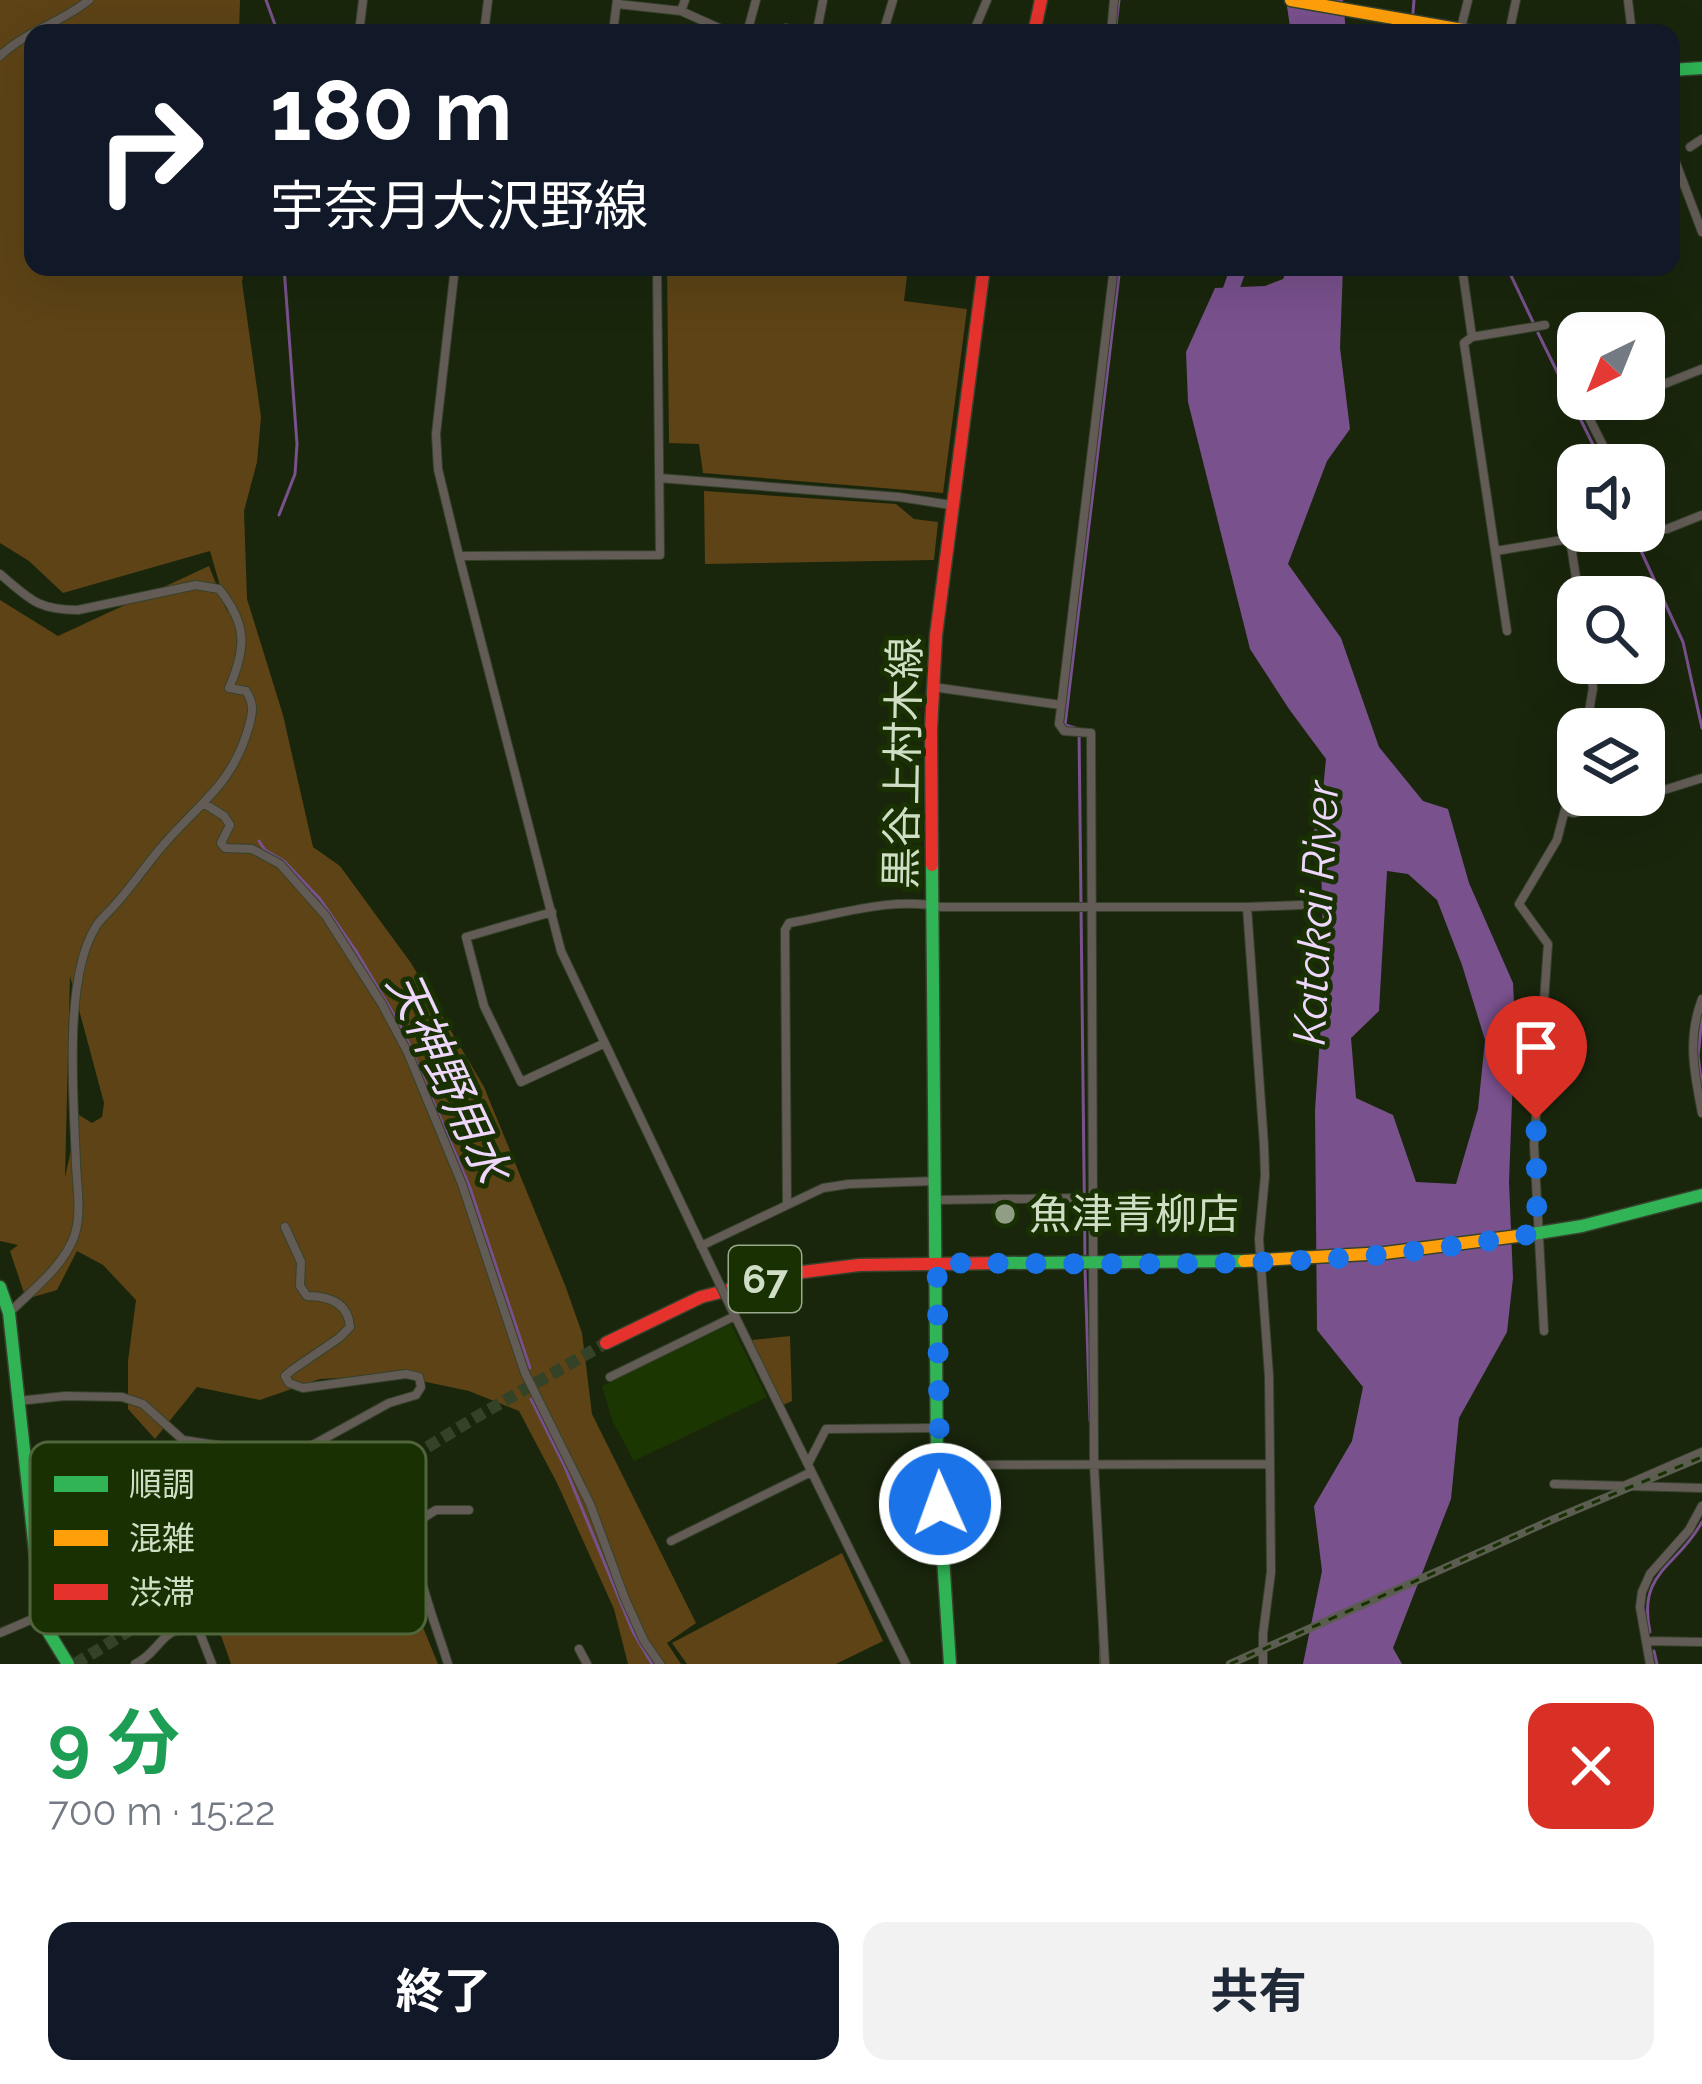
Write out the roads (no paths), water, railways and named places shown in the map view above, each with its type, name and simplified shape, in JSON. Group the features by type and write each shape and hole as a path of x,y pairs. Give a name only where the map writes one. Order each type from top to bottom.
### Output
{"main road":[{"path":"1292,0 1426,24"},
{"name":"黒谷上村木線","path":"950,1664 938,1465 933,687 935,635 982,276"},
{"name":"67","path":"605,1343 700,1297 773,1277 859,1265 1342,1258 1439,1249 1582,1226 1702,1195"},
{"path":"0,1287 9,1313 30,1509"},
{"path":"51,1634 68,1664"}],"street":[{"path":"50,24 88,0"},
{"path":"681,11 685,0"},
{"path":"617,2 681,11 710,24"},
{"path":"0,56 24,37"},
{"path":"1690,148 1702,139"},
{"path":"1680,174 1702,232"},
{"path":"454,276 436,434 438,469 561,951 906,1664"},
{"path":"459,556 660,555 657,276"},
{"path":"1105,1664 1094,1465 1090,733 1064,731 1059,724 1113,276"},
{"path":"1463,276 1472,337"},
{"path":"1507,631 1463,343 1472,337 1545,325"},
{"path":"1665,384 1702,369"},
{"path":"659,478 951,505"},
{"path":"1665,529 1702,515"},
{"path":"1496,551 1557,541"},
{"path":"0,574 40,606 60,610 92,608 196,585 219,589 236,610 243,630 238,668 229,688 247,691 252,700 242,750 226,780 95,926 86,948 75,1017 79,1220 59,1263 9,1313"},
{"path":"933,687 1061,705"},
{"path":"1665,790 1702,778"},
{"path":"205,803 230,825 221,838 225,848 262,852 280,863 306,891 391,1021 469,1202 525,1373 590,1504 644,1641 660,1664"},
{"path":"1544,1331 1532,1234 1548,944 1519,904 1557,840 1564,816"},
{"path":"788,1205 785,930 789,922 881,907 933,905 1301,905"},
{"path":"1247,907 1265,1176 1259,1239 1269,1376 1270,1572 1263,1664"},
{"path":"552,912 466,937 484,1006 521,1082 605,1043"},
{"path":"1702,999 1692,1043 1702,1113"},
{"path":"701,1246 823,1188 935,1180"},
{"path":"936,1200 1081,1198"},
{"path":"285,1227 301,1262 300,1286 307,1296 327,1296 338,1303 350,1327 292,1370 286,1376 289,1383 303,1388 406,1374 419,1377 421,1387 416,1395 389,1403 318,1442"},
{"path":"610,1377 734,1314"},
{"path":"18,1401 122,1397 143,1404 172,1433 197,1442"},
{"path":"671,1540 810,1468 826,1429 938,1427"},
{"path":"1623,1486 1702,1452"},
{"path":"938,1465 1270,1463"},
{"path":"1554,1484 1702,1488"},
{"path":"1650,1664 1640,1607 1642,1592 1650,1574 1689,1529 1702,1505"},
{"path":"426,1516 436,1510 469,1510"},
{"path":"426,1594 448,1664"},
{"path":"0,1633 30,1622"},
{"path":"135,1664 149,1658 169,1634"},
{"path":"201,1634 212,1664"},
{"path":"1646,1641 1702,1642"},
{"path":"579,1649 587,1664"}],"waterway":[{"name":"天神野用水","path":"266,0 275,24"},
{"path":"1116,24 1119,0"},
{"path":"1413,13 1414,0"},
{"name":"天神野用水","path":"279,515 295,474 297,444 285,276"},
{"path":"1085,1259 1079,729 1065,725 1119,276"},
{"name":"Katakai River","path":"1225,306 1236,276"},
{"path":"1511,276 1533,322"},
{"path":"1538,333 1593,444"},
{"path":"1641,552 1683,642 1702,728"},
{"name":"天神野用水","path":"259,841 320,899 403,1030 470,1188 530,1368"},
{"path":"1702,1017 1698,1056 1702,1087"},
{"path":"1085,1269 1090,1421"},
{"name":"天神野用水","path":"531,1399 564,1465 633,1632 652,1664"},
{"path":"1650,1632 1647,1612 1654,1583 1702,1522"},
{"path":"1100,1634 1101,1664"},
{"path":"1654,1651 1657,1664"}],"tunnel":[{"path":"426,1448 606,1343"},
{"path":"75,1664 124,1634"}],"railway":[{"path":"1230,1664 1702,1457"}],"place":[{"name":"魚津青柳店","path":"1005,1214"}]}
